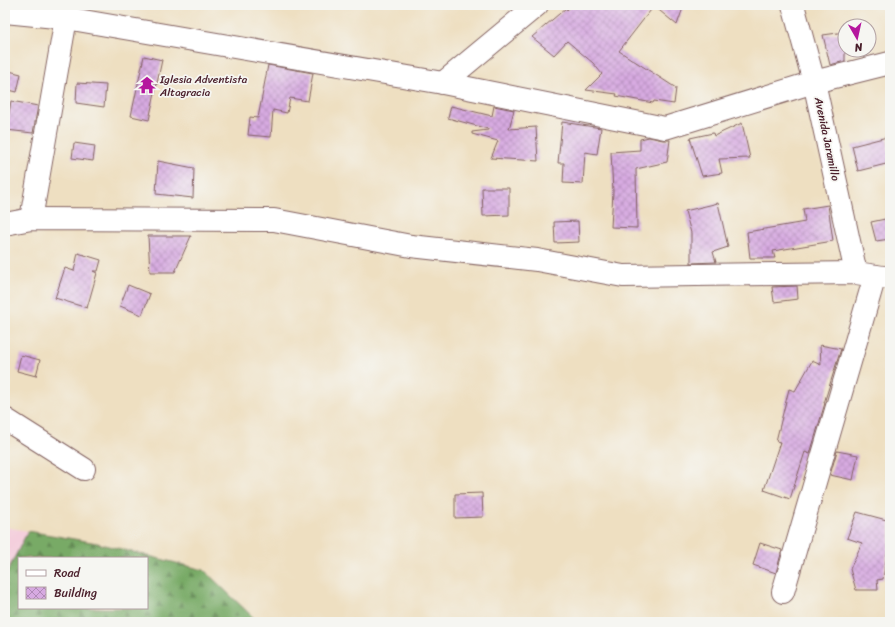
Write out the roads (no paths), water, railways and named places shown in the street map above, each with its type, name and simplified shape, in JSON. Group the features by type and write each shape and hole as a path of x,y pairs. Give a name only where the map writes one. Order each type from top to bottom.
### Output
{"street":[{"path":"443,83 537,5"},
{"name":"Avenida Jaramillo","path":"793,5 814,82 874,276"},
{"path":"5,12 66,18 443,83 665,128 814,82 890,63"},
{"path":"31,219 66,18"},
{"path":"5,224 31,219 274,220 410,246 537,260 623,276 874,276 784,592"},
{"path":"5,419 84,469"}],"place":[{"name":"Iglesia Adventista Altagracia","path":"147,85"}]}
